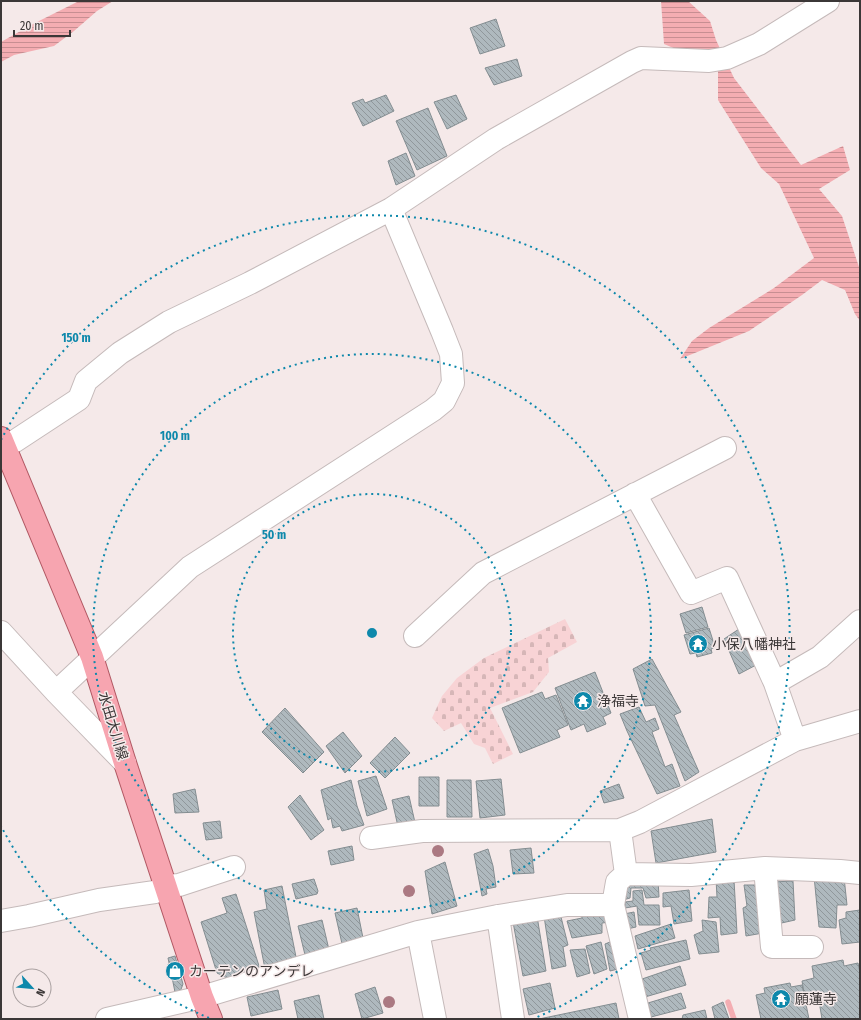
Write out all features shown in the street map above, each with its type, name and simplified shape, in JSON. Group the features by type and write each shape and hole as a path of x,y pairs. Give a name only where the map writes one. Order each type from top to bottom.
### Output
{"main road":[{"name":"水田大川線","path":"3,441 92,657 165,886 202,997 211,1019"}],"street":[{"path":"3,441 15,441 80,399 86,381 120,353 169,322 250,283 391,209 496,139 632,62 641,58 718,59 759,44 828,1"},
{"path":"56,692 92,657 190,568 433,410 444,401 453,383 450,354 442,331 391,209"},
{"path":"415,636 483,573 725,448"},
{"path":"635,494 691,593 727,578 775,683 796,740"},
{"path":"775,683 820,657 860,622"},
{"path":"1,632 56,692 125,763"},
{"path":"371,838 422,831 620,830 646,819 796,740 860,721"},
{"path":"620,830 626,874"},
{"path":"1,921 99,900 155,892 165,886 179,885 234,867"},
{"path":"766,868 772,947 812,947"},
{"path":"640,1019 613,905 617,882 626,874 692,875 766,868 860,873"},
{"path":"107,1019 202,997 418,932 498,916 567,905 613,905"},
{"path":"498,916 513,1019"},
{"path":"418,932 435,1019"}],"green space":[{"path":"565,619 577,642 548,658 549,672 533,692 490,708 513,754 493,764 485,748 474,744 461,723 444,731 432,718 442,696 457,678 484,658"}],"shaded area":[{"path":"79,1 113,1 97,11 54,46 14,55 1,62 1,42"},
{"path":"661,1 688,1 710,21 716,40 734,78 801,165 843,146 850,170 819,189 842,216 860,270 860,321 855,314 845,290 822,280 749,331 680,359 692,341 709,328 774,288 814,258 779,184 761,168 718,100 718,67 664,44"}],"building":[{"path":"496,19 505,46 480,54 470,28"},
{"path":"517,59 522,76 494,85 485,68"},
{"path":"386,95 394,111 363,126 352,103 363,99 365,103"},
{"path":"456,95 467,119 447,129 434,102"},
{"path":"428,108 447,156 417,170 396,121"},
{"path":"406,153 415,176 396,185 388,161"},
{"path":"702,607 708,627 686,633 680,614"},
{"path":"709,628 715,647 711,649 712,653 697,657 696,653 690,654 684,635"},
{"path":"739,629 758,664 739,674 724,639"},
{"path":"652,659 681,712 674,715 699,772 685,781 655,705 645,706 633,669"},
{"name":"浄福寺","path":"595,672 611,713 603,717 606,724 587,732 584,724 571,730 555,688"},
{"path":"542,692 545,699 556,695 568,725 557,730 560,737 520,753 502,708"},
{"path":"639,707 646,722 655,718 659,729 652,732 665,767 672,764 680,786 657,794 620,714"},
{"path":"285,708 324,752 303,773 262,732"},
{"path":"343,732 362,756 345,773 326,746"},
{"path":"395,737 410,753 385,778 370,763"},
{"path":"376,776 387,809 367,816 358,781"},
{"path":"419,777 439,777 439,806 419,806"},
{"path":"501,779 505,815 480,818 476,781"},
{"path":"351,780 357,806 364,825 342,831 340,826 333,828 331,818 328,820 321,790"},
{"path":"447,780 471,780 472,817 447,817"},
{"path":"619,784 624,798 604,803 600,791"},
{"path":"195,789 199,812 175,813 173,794"},
{"path":"300,795 324,830 311,840 288,807"},
{"path":"409,796 416,827 399,831 392,800"},
{"path":"712,819 716,852 656,863 651,831"},
{"path":"220,821 222,838 206,840 203,823"},
{"path":"352,846 354,860 331,865 328,851"},
{"path":"531,848 534,873 513,874 510,850"},
{"path":"488,849 493,866 496,887 486,889 487,894 482,896 474,854"},
{"path":"445,862 457,906 432,914 425,871"},
{"path":"814,876 844,877 847,905 837,905 836,928 819,927"},
{"path":"629,878 658,879 659,897 646,898 643,888 631,888 630,898 623,900"},
{"path":"314,879 318,891 317,894 296,899 292,884"},
{"path":"716,879 734,880 737,933 721,935 720,917 708,918 709,897 717,897"},
{"path":"793,881 795,920 777,924 773,882"},
{"path":"744,885 760,885 763,933 746,936 743,908 747,906"},
{"path":"282,886 297,962 265,969 254,912 267,909 264,890"},
{"path":"642,890 644,905 659,905 660,925 639,925 637,906 625,908 625,902 633,901 633,891"},
{"path":"689,890 692,921 674,924 671,906 663,907 663,893"},
{"path":"236,894 260,969 229,979 217,973 201,922 227,913 222,898"},
{"path":"357,908 364,943 343,948 335,913"},
{"path":"860,910 860,942 842,944 839,920 846,918 846,912"},
{"path":"610,912 611,922 602,923 602,933 572,938 567,921 582,918 582,915"},
{"path":"634,912 636,927 627,929 624,914"},
{"path":"560,913 568,945 563,947 566,966 552,969 544,916"},
{"path":"537,916 546,971 523,976 513,922"},
{"path":"322,920 330,954 306,959 298,926"},
{"path":"702,920 716,922 719,952 699,954 694,935 703,931"},
{"path":"671,924 675,938 638,949 635,936"},
{"path":"615,940 622,968 610,971 605,944"},
{"path":"686,940 690,959 646,970 641,953 651,950 650,948"},
{"path":"601,942 607,969 594,974 586,946"},
{"path":"585,949 590,973 577,977 570,950"},
{"name":"カーテンのアンデレ","path":"175,956 183,984 180,992 175,992 168,958"},
{"path":"843,960 844,966 858,963 860,973 860,1019 822,1019 819,1001 806,1004 802,981 814,978 812,966"},
{"path":"680,966 686,985 645,997 642,979"},
{"path":"550,983 555,1008 529,1015 523,989"},
{"name":"願蓮寺","path":"790,983 791,987 802,985 809,1019 761,1019 756,995 765,993 764,988"},
{"path":"375,987 383,1013 362,1019 355,994"},
{"path":"278,990 282,1009 251,1016 247,997"},
{"path":"681,993 686,1008 651,1017 648,1003"},
{"path":"319,995 324,1019 298,1019 294,1001"},
{"path":"723,1002 729,1019 715,1019 712,1007"},
{"path":"616,1003 619,1019 539,1019"},
{"path":"705,1010 707,1019 682,1019 683,1015"}],"waterway":[{"path":"728,1002 734,1019"}],"place":[{"name":"小保八幡神社","path":"698,644"},
{"name":"浄福寺","path":"583,701"},
{"name":"カーテンのアンデレ","path":"175,971"},
{"name":"願蓮寺","path":"781,999"}]}
